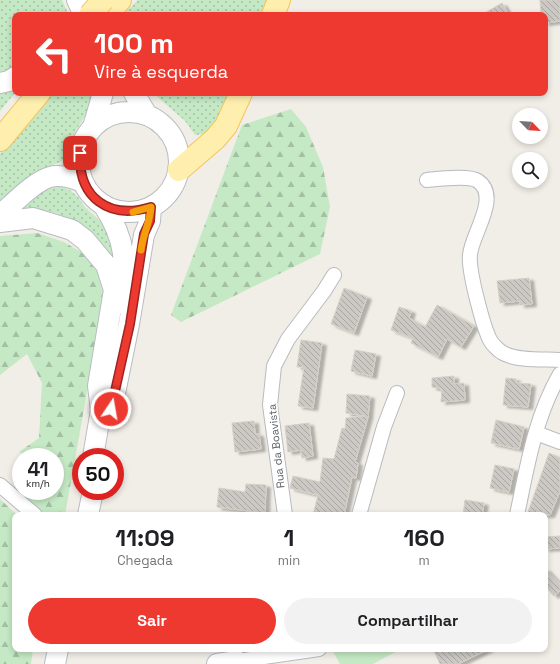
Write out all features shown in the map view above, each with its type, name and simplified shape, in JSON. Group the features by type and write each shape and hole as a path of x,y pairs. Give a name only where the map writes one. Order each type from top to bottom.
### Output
{"main road":[{"path":"77,0 83,12"},
{"path":"95,0 101,12"},
{"path":"93,12 104,0"},
{"path":"109,12 120,0"},
{"path":"274,12 279,0"},
{"path":"0,82 9,81 12,79"},
{"path":"0,123 22,96"},
{"path":"0,140 37,96"},
{"path":"93,127 102,96"},
{"path":"136,96 147,115"},
{"path":"179,170 215,139 226,126 240,96"},
{"path":"95,448 124,282 125,261 122,242 115,222 104,206 89,191 84,182 80,168 80,153 85,139 93,127 104,118 118,113 133,112 147,115 159,121 169,131 176,143 179,156 179,170 174,185 164,198 151,207 136,212 120,211 104,206"},
{"path":"0,215 33,187 50,177 70,177 84,182"},
{"path":"103,448 130,324 141,248 144,234 150,221 151,207"},
{"path":"0,222 33,218 72,230 85,240 106,265 114,290 98,386 101,410"},
{"path":"84,512 86,500"},
{"path":"89,512 91,500"},
{"path":"55,664 57,652"},
{"path":"217,664 239,662"}],"street":[{"path":"427,180 471,178 479,181 486,192 487,205 470,254 470,270 490,342 503,353 527,359 560,360"},
{"name":"Rua da Boavista","path":"285,512 270,405 274,366 288,339 324,291 334,275"},
{"path":"518,512 536,433 552,389 560,374"},
{"path":"360,512 384,427 397,393"},
{"path":"536,433 560,442"},
{"path":"0,485 32,512"},
{"path":"239,662 301,652"}],"green space":[{"path":"0,0 62,0 68,12 12,12 12,70 0,76"},
{"path":"138,0 274,0 269,12 125,12"},
{"path":"12,89 12,96 0,111 0,93"},
{"path":"48,96 93,96 92,105 76,130 62,161 34,174 0,205 0,154"},
{"path":"156,96 235,96 206,134 195,135 185,121"},
{"path":"291,109 306,127 323,167 330,207 320,254 181,322 171,315 242,125"},
{"path":"60,186 70,190 78,197 85,207 109,229 117,267 75,222 56,213 21,209 44,191"},
{"path":"37,233 64,242 81,252 97,271 104,297 77,448 72,448 72,476 66,512 38,512 26,500 64,500 64,448 25,448 39,438 42,383 27,354 0,375 0,236"},
{"path":"0,499 14,512 12,512 12,652 33,652 31,664 0,664"},
{"path":"333,652 395,652 373,664 340,664"}],"building":[{"path":"540,0 560,0 560,21 548,23 548,12 541,12"},
{"path":"502,3 507,12 486,12"},
{"path":"529,278 532,304 520,305 520,301 500,303 497,281"},
{"path":"344,288 367,297 354,333 331,324"},
{"path":"437,305 474,326 461,347 447,339 438,357 411,343 413,338 391,330 399,307 411,311 409,318 425,327"},
{"path":"301,340 322,343 313,408 298,406 304,367 297,367"},
{"path":"355,350 376,354 372,376 351,371"},
{"path":"454,376 454,384 464,383 465,400 441,402 442,389 432,387 432,378"},
{"path":"506,378 516,379 516,383 531,384 528,407 503,405"},
{"path":"347,394 370,396 368,417 355,462 358,463 356,478 352,477 345,512 314,512 318,495 290,488 293,476 320,482 323,458 334,459 342,428 345,429 346,418 365,416 346,413"},
{"path":"496,420 524,427 519,449 491,443"},
{"path":"254,421 255,434 259,434 261,449 235,452 232,423"},
{"path":"309,423 313,456 302,458 301,450 288,452 285,426"},
{"path":"549,453 560,458 560,491 550,515 548,515 548,512 528,512"},
{"path":"495,465 514,469 509,492 490,488"},
{"path":"246,484 266,485 265,512 217,507 219,488 245,492"},
{"path":"465,500 484,503 482,512 463,512"},
{"path":"560,536 560,548 548,549 548,537"},
{"path":"548,571 560,584 560,591 554,596 548,589"},
{"path":"434,652 483,652 458,664 440,664"}],"slow traffic":[{"path":"133,212 151,207 150,221 144,234 141,250"}],"route":[{"path":"80,153 80,168 84,182 89,191 104,206 120,211 136,212 151,207 150,221 144,234 141,248 130,324 111,409"}]}
